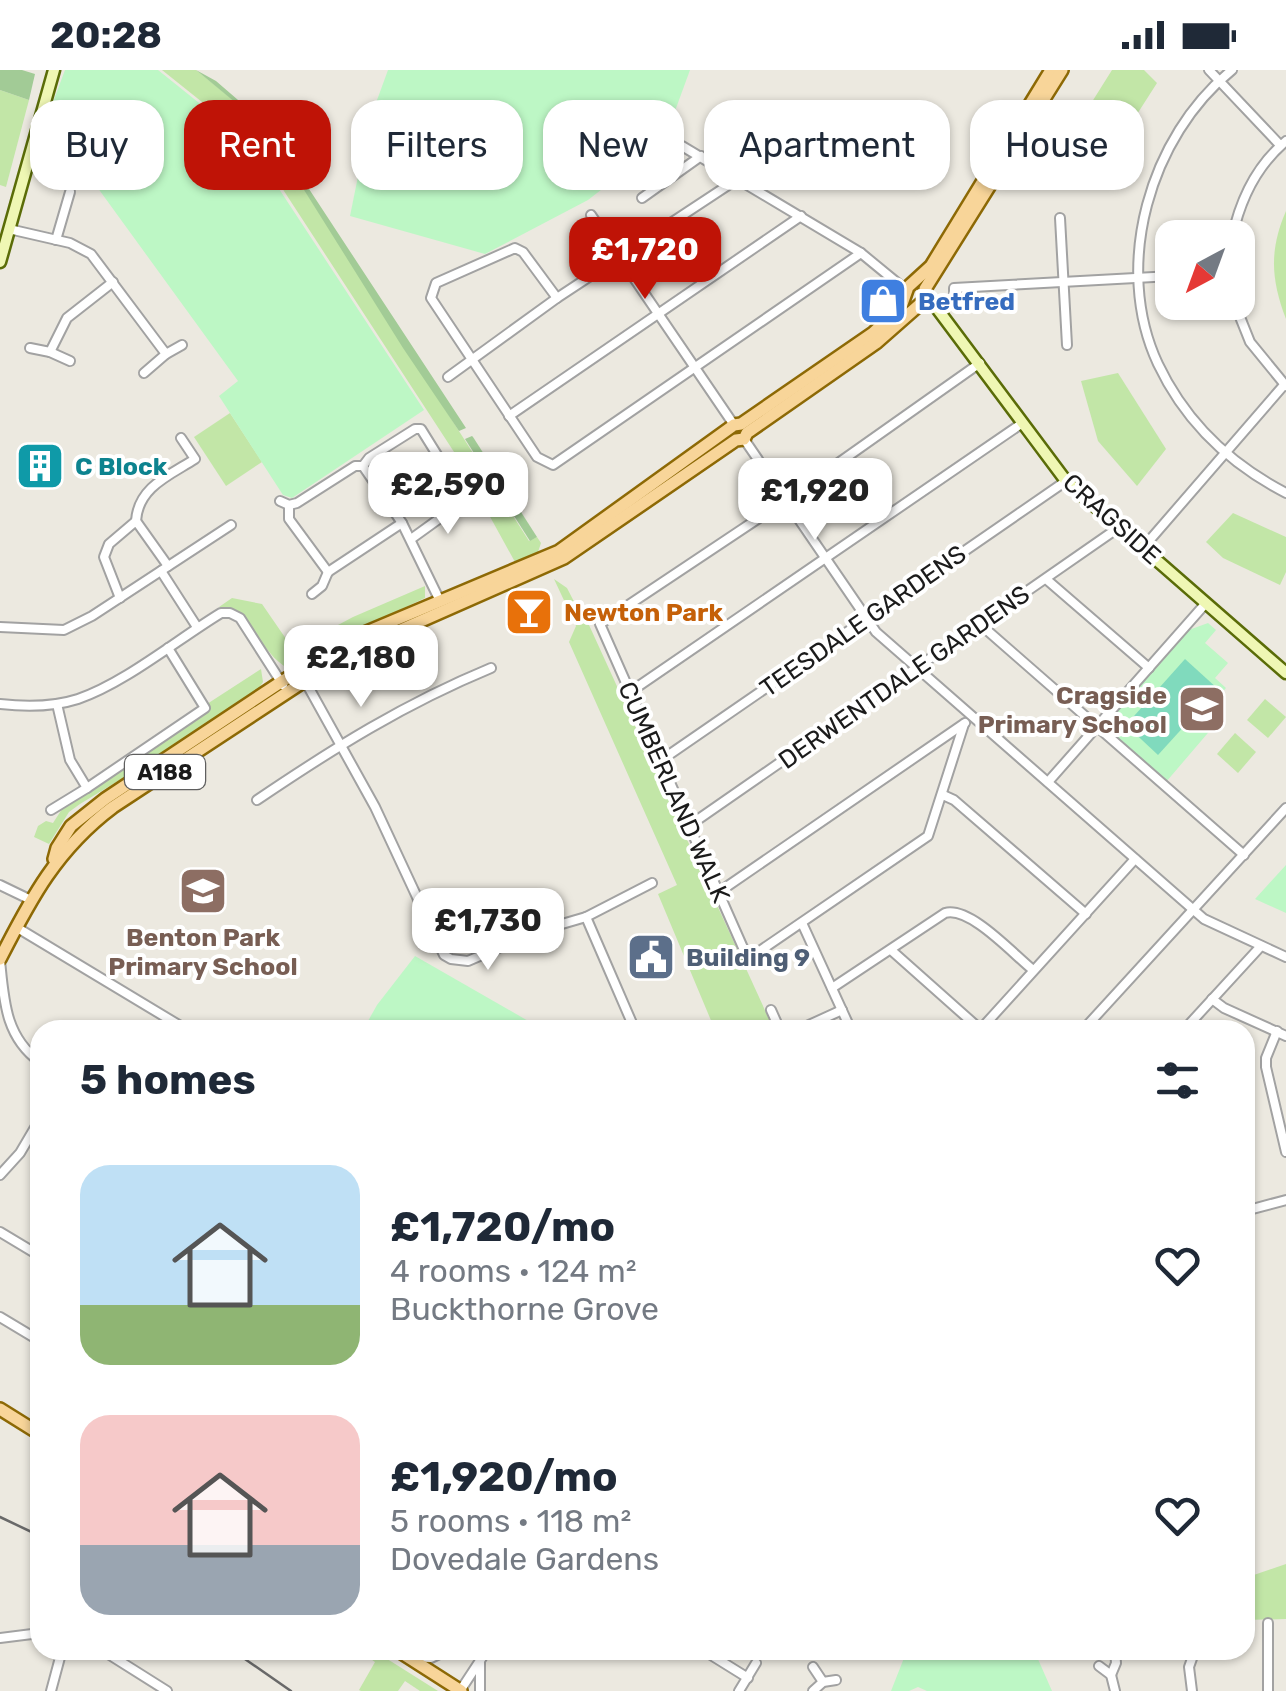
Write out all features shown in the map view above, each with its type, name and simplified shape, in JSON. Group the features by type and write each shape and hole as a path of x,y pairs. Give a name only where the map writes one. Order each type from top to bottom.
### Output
{"main road":[{"name":"A188","path":"916,293 1050,70"},
{"name":"A188","path":"0,960 52,865 82,830 284,686 442,606 564,558 739,432 876,343 916,293 1062,70"},
{"path":"2,1414 30,1429"},
{"path":"413,1660 460,1691"}],"street":[{"path":"0,262 54,70"},
{"path":"1209,70 1283,143 1246,192 1237,220"},
{"path":"1232,70 1189,114 1163,156 1148,198 1138,279 1157,362 1197,425 1224,453 1258,478 1286,492"},
{"path":"684,147 704,158"},
{"path":"642,198 701,156"},
{"path":"448,377 557,298 721,190"},
{"path":"759,190 861,253 916,293"},
{"path":"56,240 70,192"},
{"path":"590,215 867,619 1194,911 1215,925 1286,957"},
{"path":"509,416 801,216"},
{"path":"1060,218 1067,345"},
{"path":"10,229 56,240 91,254 166,354"},
{"path":"557,298 523,252 515,248 436,283 432,298 537,457 553,465 861,253"},
{"path":"954,294 954,288 1155,278"},
{"path":"50,352 67,318 113,282"},
{"name":"CRAGSIDE","path":"916,293 980,363 1066,481 1286,673"},
{"path":"1142,548 1285,385 1250,342 1241,320"},
{"path":"144,372 182,345"},
{"path":"30,348 70,361"},
{"path":"786,500 980,363"},
{"path":"630,692 1021,424"},
{"path":"363,466 369,458 415,429 424,432 462,495 448,513 411,539"},
{"path":"181,438 194,459 143,495 136,520 197,628"},
{"path":"328,572 290,518 284,503 297,503 355,466 363,466"},
{"path":"363,466 402,523 442,606"},
{"name":"TEESDALE GARDENS","path":"660,761 1066,481"},
{"name":"CUMBERLAND WALK","path":"786,500 600,624 748,959 802,923"},
{"path":"120,598 104,558 109,544 136,520"},
{"path":"312,594 322,586 328,572 402,523"},
{"path":"0,627 64,630 231,526"},
{"name":"DERWENTDALE GARDENS","path":"690,825 1118,528"},
{"path":"1046,579 1149,668"},
{"path":"1048,782 1206,603"},
{"path":"0,704 57,704 80,698 220,613 240,618 284,686"},
{"path":"981,625 1244,856"},
{"path":"50,810 206,708 168,648"},
{"path":"257,800 341,743 425,696 490,668"},
{"path":"301,675 341,743 439,946 451,960 468,961 538,931 586,917 652,883"},
{"path":"57,704 70,760 87,788"},
{"path":"719,892 973,717"},
{"path":"846,1020 802,923 931,832 964,724"},
{"path":"943,795 954,800 1086,914"},
{"path":"1093,1020 1286,808"},
{"path":"990,1020 1135,860"},
{"path":"0,885 31,900"},
{"path":"832,988 945,912 954,910 970,917 1033,970"},
{"path":"586,917 631,1020"},
{"path":"16,927 170,1020"},
{"path":"1193,1020 1261,946"},
{"path":"890,950 970,1020"},
{"path":"0,960 3,1015 19,1043 30,1053"},
{"path":"1212,999 1250,1020"},
{"path":"770,1010 775,1020"},
{"path":"820,1020 842,1010"},
{"path":"1255,1022 1281,1034 1266,1058 1266,1067 1286,1152"},
{"path":"0,1175 30,1136"},
{"path":"1255,1208 1286,1200"},
{"path":"0,1232 30,1250"},
{"path":"0,1316 30,1335"},
{"path":"1268,1623 1268,1691"},
{"path":"1269,1634 1282,1633"},
{"path":"0,1638 30,1634"},
{"path":"51,1691 59,1660"},
{"path":"118,1660 166,1691"},
{"path":"436,1674 444,1660"},
{"path":"460,1691 480,1660"},
{"path":"480,1691 481,1660"},
{"path":"719,1660 748,1678"},
{"path":"1110,1675 1116,1660"},
{"path":"1192,1691 1188,1675 1193,1660"},
{"path":"739,1691 756,1663"},
{"path":"1099,1666 1110,1675 1115,1691"},
{"path":"813,1667 823,1682"},
{"path":"813,1691 823,1682 836,1680"}],"green space":[{"path":"0,70 35,74 29,100 0,90"},
{"path":"65,70 158,70 195,100 184,100 184,190 280,190 424,410 292,498 283,495 219,396 238,381 99,190 164,190 164,100 54,100"},
{"path":"162,70 196,70 233,100 200,100"},
{"path":"196,70 238,100 232,100"},
{"path":"388,70 690,70 679,100 543,100 543,190 601,190 485,254 350,216 355,190 523,190 523,100 377,100"},
{"path":"1112,70 1144,70 1157,83 1144,103 1144,100 1093,100"},
{"path":"0,90 29,100 6,187 0,185"},
{"path":"283,190 305,190 529,541 537,537 541,543 538,552 515,562 456,455"},
{"path":"304,190 310,190 466,428 459,431"},
{"path":"1286,211 1286,319 1274,265"},
{"path":"1118,373 1166,449 1137,486 1098,441 1081,381"},
{"path":"230,413 262,462 226,486 194,437"},
{"path":"472,436 537,537 530,541 465,439"},
{"path":"1233,513 1286,537 1286,572 1280,585 1223,558 1206,542"},
{"path":"554,579 567,588 589,625 769,1020 711,1020 658,894 677,885 569,642 576,626"},
{"path":"425,586 425,598 327,644 289,669 241,618 219,607 232,598 262,604 293,649 353,617"},
{"path":"1208,623 1216,630 1205,643 1228,663 1215,678 1226,688 1201,716 1213,727 1166,782 1101,727 1186,631"},
{"path":"1185,659 1218,689 1158,755 1126,725"},
{"path":"261,669 263,682 259,688 69,812 49,844 34,837 38,826 46,821 53,823 62,809 203,716 207,704"},
{"path":"1265,699 1286,717 1268,738 1247,720"},
{"path":"1235,733 1256,752 1238,773 1217,754"},
{"path":"1286,865 1286,913 1255,899"},
{"path":"415,956 527,1020 369,1020"},
{"path":"1286,1564 1286,1619 1255,1620 1255,1575"},
{"path":"372,1660 389,1660 438,1691 420,1691 405,1681 398,1691 359,1690 375,1662"},
{"path":"903,1660 1038,1660 1052,1691 927,1691 918,1687 891,1691"}],"tram line":[{"path":"0,1517 30,1531"},
{"path":"246,1660 291,1691"}],"place":[{"name":"Betfred","path":"883,301"},
{"name":"C Block","path":"40,466"},
{"name":"Newton Park","path":"529,612"},
{"name":"Cragside Primary School","path":"1202,709"},
{"name":"Benton Park Primary School","path":"203,891"},
{"name":"Building 9","path":"651,957"}]}
